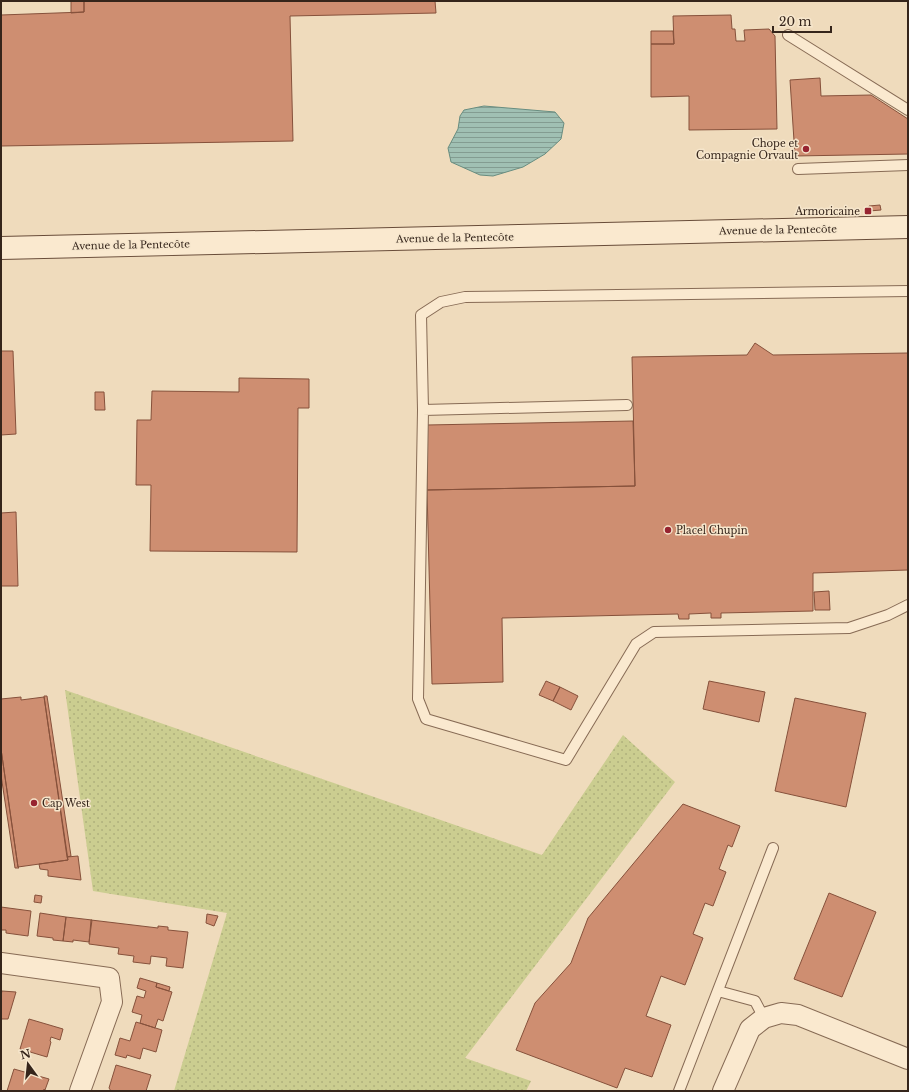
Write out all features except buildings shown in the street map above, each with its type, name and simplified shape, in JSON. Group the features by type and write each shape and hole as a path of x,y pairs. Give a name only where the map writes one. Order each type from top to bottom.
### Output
{"main road":[{"name":"Avenue de la Pentecôte","path":"1,248 908,227"}],"street":[{"path":"1,963 109,978 112,1002 80,1091"},
{"path":"723,1091 750,1029 764,1018 781,1013 798,1016 908,1059"}],"lane":[{"path":"788,35 908,110"},
{"path":"798,169 908,165"},
{"path":"908,291 465,297 441,302 422,315 423,410 418,699 426,719 566,760 636,644 654,632 849,628 888,615 908,605"},
{"path":"423,410 627,406"},
{"path":"679,1091 774,848"},
{"path":"718,991 755,1001 764,1018"}],"green space":[{"path":"65,690 542,855 623,735 675,782 465,1058 531,1081 526,1091 174,1091 227,913 93,891"}],"shaded area":[{"path":"484,106 555,112 564,123 561,139 545,154 523,167 493,176 480,175 451,162 448,148 458,129 460,116 464,110"}],"place":[{"name":"Chope et Compagnie Orvault","path":"806,149"},
{"name":"Armoricaine","path":"868,211"},
{"name":"Placel Chupin","path":"668,530"},
{"name":"Cap West","path":"34,803"}]}
